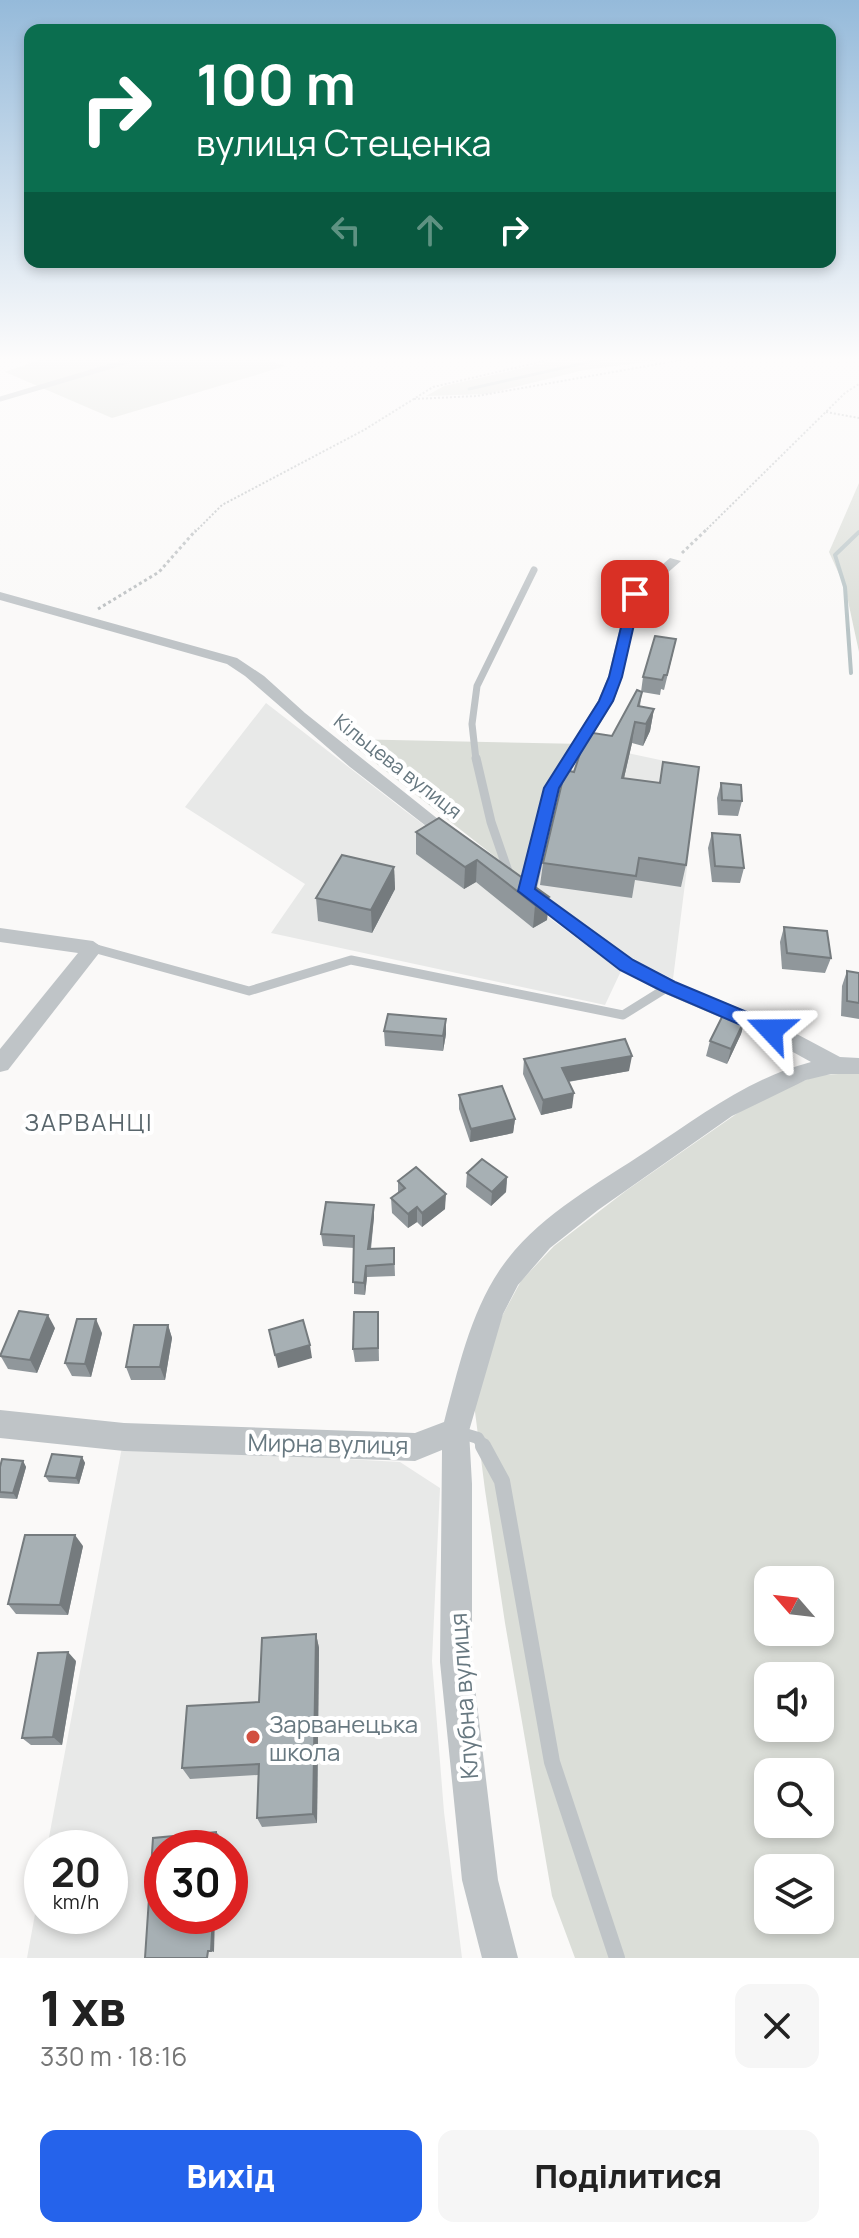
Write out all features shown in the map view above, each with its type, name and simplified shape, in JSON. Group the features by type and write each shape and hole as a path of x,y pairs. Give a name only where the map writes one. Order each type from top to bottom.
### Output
{"street":[{"path":"527,891 552,788 606,701 615,677 635,594 675,561"},
{"name":"Кільцева вулиця","path":"0,596 232,661 249,670 277,698 396,796 627,965 668,987 847,1065"},
{"path":"0,935 93,948"},
{"path":"0,1064 93,948"},
{"path":"455,1431 484,1327 510,1276 546,1238 618,1183 747,1096 810,1070 847,1065"},
{"name":"Мирна вулиця","path":"0,1424 124,1437 415,1447 455,1431"},
{"name":"Клубна вулиця","path":"455,1431 458,1484 456,1662 480,1880 500,1958"}],"lane":[{"path":"510,879 491,822 476,758 472,724 477,686 534,570"},
{"path":"93,948 249,991 351,960 623,1015 668,987"},
{"path":"455,1431 478,1438 502,1481 552,1762 617,1958"}],"path":[{"path":"82,617 127,594 175,558 202,519 222,505 333,447"},
{"path":"675,561 790,447"}],"shaded area":[{"path":"859,483 859,652 845,587 829,552"},
{"path":"266,703 621,971 605,1005 271,933 305,884 185,807"},
{"path":"345,739 585,744 556,789 531,885"},
{"path":"585,744 679,764 675,782 697,788 673,979 632,959 531,885 556,789"},
{"path":"859,1073 859,1958 575,1958 552,1896 505,1623 474,1404 494,1331 521,1281 554,1246 627,1190 755,1101 818,1075"},
{"name":"Зарванецька школа","path":"122,1447 400,1462 440,1488 432,1661 444,1812 462,1958 27,1958 31,1934 128,1934 128,1830 50,1830"}],"building":[{"path":"655,636 676,639 667,675 662,680 643,677"},
{"path":"637,690 642,692 638,706 654,709 646,724 635,722 622,778 660,783 663,762 699,767 686,865 639,858 636,876 543,863 565,770 574,772 587,732 612,736"},
{"path":"721,783 741,785 742,801 722,800"},
{"path":"439,818 549,897 535,905 477,860 465,867 416,832"},
{"path":"712,833 740,835 744,868 715,866"},
{"path":"342,855 394,867 371,910 316,898"},
{"path":"784,927 827,931 831,958 787,953"},
{"path":"847,971 859,973 859,1003 847,1001"},
{"path":"725,1011 745,1019 731,1049 710,1041"},
{"path":"388,1014 446,1019 443,1036 384,1031"},
{"path":"625,1039 632,1056 562,1068 574,1093 543,1100 524,1059"},
{"path":"502,1086 515,1119 471,1129 459,1095"},
{"path":"482,1159 507,1177 492,1192 467,1173"},
{"path":"416,1167 446,1194 422,1213 417,1207 408,1214 391,1198 405,1188 398,1181"},
{"path":"326,1202 374,1205 368,1249 394,1248 394,1264 366,1266 364,1283 353,1282 354,1236 321,1234"},
{"path":"19,1311 48,1315 30,1360 0,1356"},
{"path":"354,1312 378,1312 378,1348 353,1349"},
{"path":"77,1319 96,1319 85,1364 65,1363"},
{"path":"303,1320 310,1345 275,1355 269,1330"},
{"path":"134,1325 168,1325 160,1367 126,1367"},
{"path":"52,1454 82,1457 76,1478 45,1476"},
{"path":"2,1459 23,1461 13,1493 0,1492"},
{"path":"25,1535 75,1535 60,1605 8,1604"},
{"path":"316,1634 313,1814 257,1818 259,1764 182,1768 187,1706 259,1702 262,1638"},
{"path":"68,1652 53,1737 22,1738 38,1653"},
{"path":"147,1934 212,1934 211,1951 208,1951 207,1958 145,1958"}],"waterway":[{"path":"851,673 845,587 835,555 859,532"}],"place":[{"name":"Зарванецька школа","path":"253,1737"}],"district":[{"name":"ЗАРВАНЦІ","path":"89,1121"}],"route":[{"path":"635,594 615,677 606,701 552,788 527,891 627,965 668,987 771,1030"}]}
